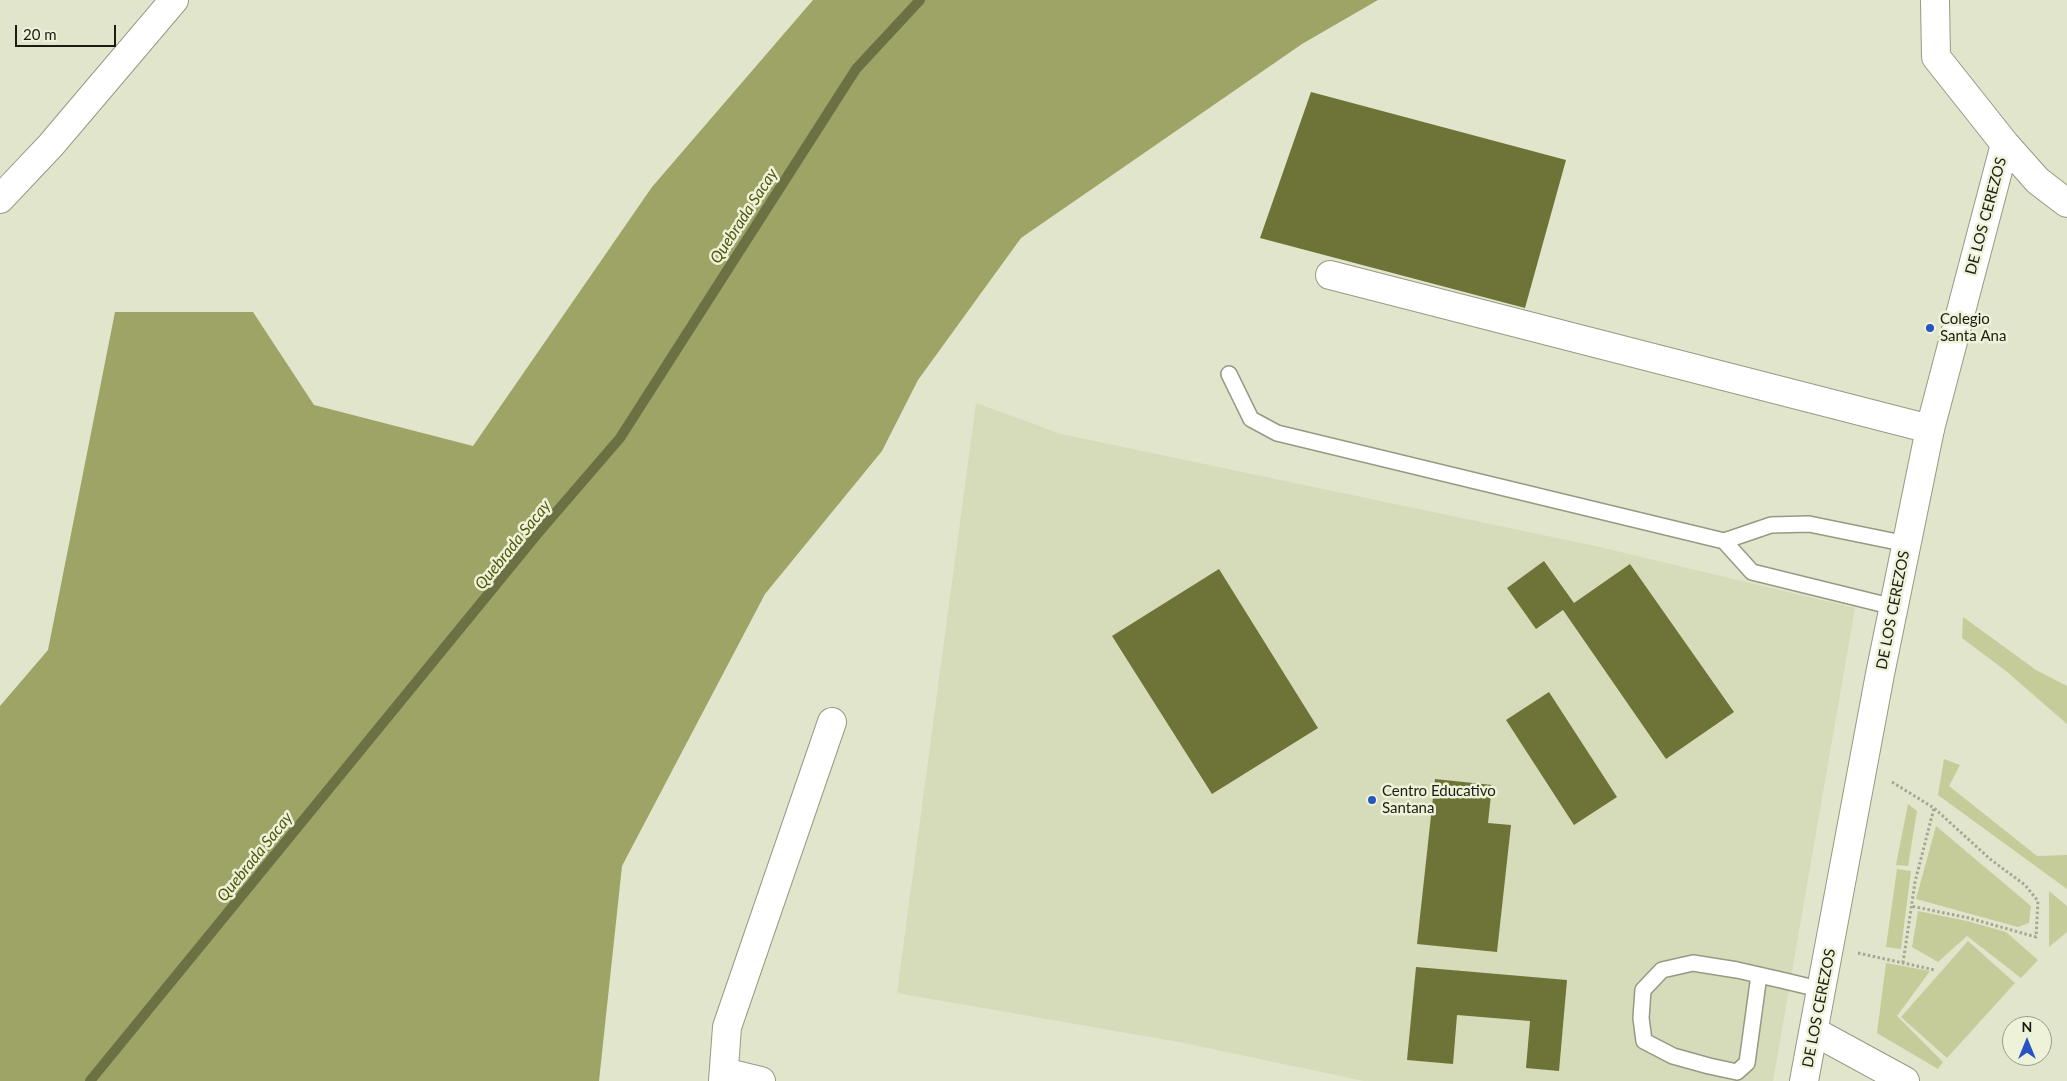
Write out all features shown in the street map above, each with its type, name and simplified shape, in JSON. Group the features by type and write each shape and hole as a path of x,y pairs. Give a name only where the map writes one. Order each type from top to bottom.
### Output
{"street":[{"path":"0,199 51,145 174,0"},
{"path":"1936,0 1936,57 2005,144 2038,181 2067,203"},
{"name":"DE LOS CEREZOS","path":"1804,1081 1823,990 1894,607 1930,429 2005,144"},
{"path":"1330,275 1930,429"},
{"path":"761,1081 724,1076 727,1027 832,722"},
{"path":"1815,1032 1905,1081"}],"lane":[{"path":"1229,374 1251,419 1277,433 1724,541 1771,525 1809,524 1907,544"},
{"path":"1724,541 1752,572 1894,607"},
{"path":"1760,975 1747,1063 1737,1072 1673,1056 1644,1041 1641,1018 1643,990 1662,970 1693,962 1760,975 1823,990"}],"path":[{"path":"1864,765 1934,808 1990,859 2025,885 2038,900 2036,937 1969,918 1911,906"},
{"path":"1903,962 1922,847 1934,808"},
{"path":"1831,947 1935,970"}],"shaded area":[{"name":"Centro Educativo Santana","path":"976,403 1061,434 1595,546 1855,608 1773,1081 1364,1081 1179,1042 897,993"},
{"path":"1963,617 2036,670 2067,686 2067,724 2006,671 1962,638"},
{"path":"1944,759 1960,765 1949,786 2037,856 2067,855 2067,889 1938,795"},
{"path":"1908,804 1917,811 1908,866 1896,865"},
{"path":"1936,826 2031,906 2029,923 2018,927 1916,899"},
{"path":"1897,869 1911,871 1901,949 1886,947"},
{"path":"2049,891 2067,906 2067,932 2049,947"},
{"path":"1918,911 1967,921 2006,932 2038,960 2021,978 1967,936 1938,962 1912,947"},
{"path":"1968,941 2015,983 1947,1058 1901,1017"},
{"path":"1886,963 1930,971 1897,1016 1943,1062 1938,1069 1877,1033"}],"green space":[{"path":"813,0 1378,0 1302,44 1021,238 918,380 882,451 765,594 622,866 599,1081 0,1081 0,706 48,650 115,312 253,312 314,405 473,446 652,187"}],"building":[{"path":"1311,92 1566,160 1525,308 1260,238"},
{"path":"1544,561 1574,603 1630,564 1734,712 1666,759 1563,610 1536,629 1507,588"},
{"path":"1219,569 1318,728 1212,794 1112,636"},
{"path":"1549,692 1617,797 1574,825 1506,720"},
{"path":"1435,779 1492,785 1488,823 1511,825 1497,952 1417,944"},
{"path":"1416,967 1567,980 1559,1071 1526,1068 1530,1021 1457,1015 1453,1064 1407,1060"}],"waterway":[{"name":"Quebrada Sacay","path":"90,1081 539,532 620,438 856,69 920,0"}],"place":[{"name":"Colegio Santa Ana","path":"1930,328"},
{"name":"Centro Educativo Santana","path":"1372,800"}]}
